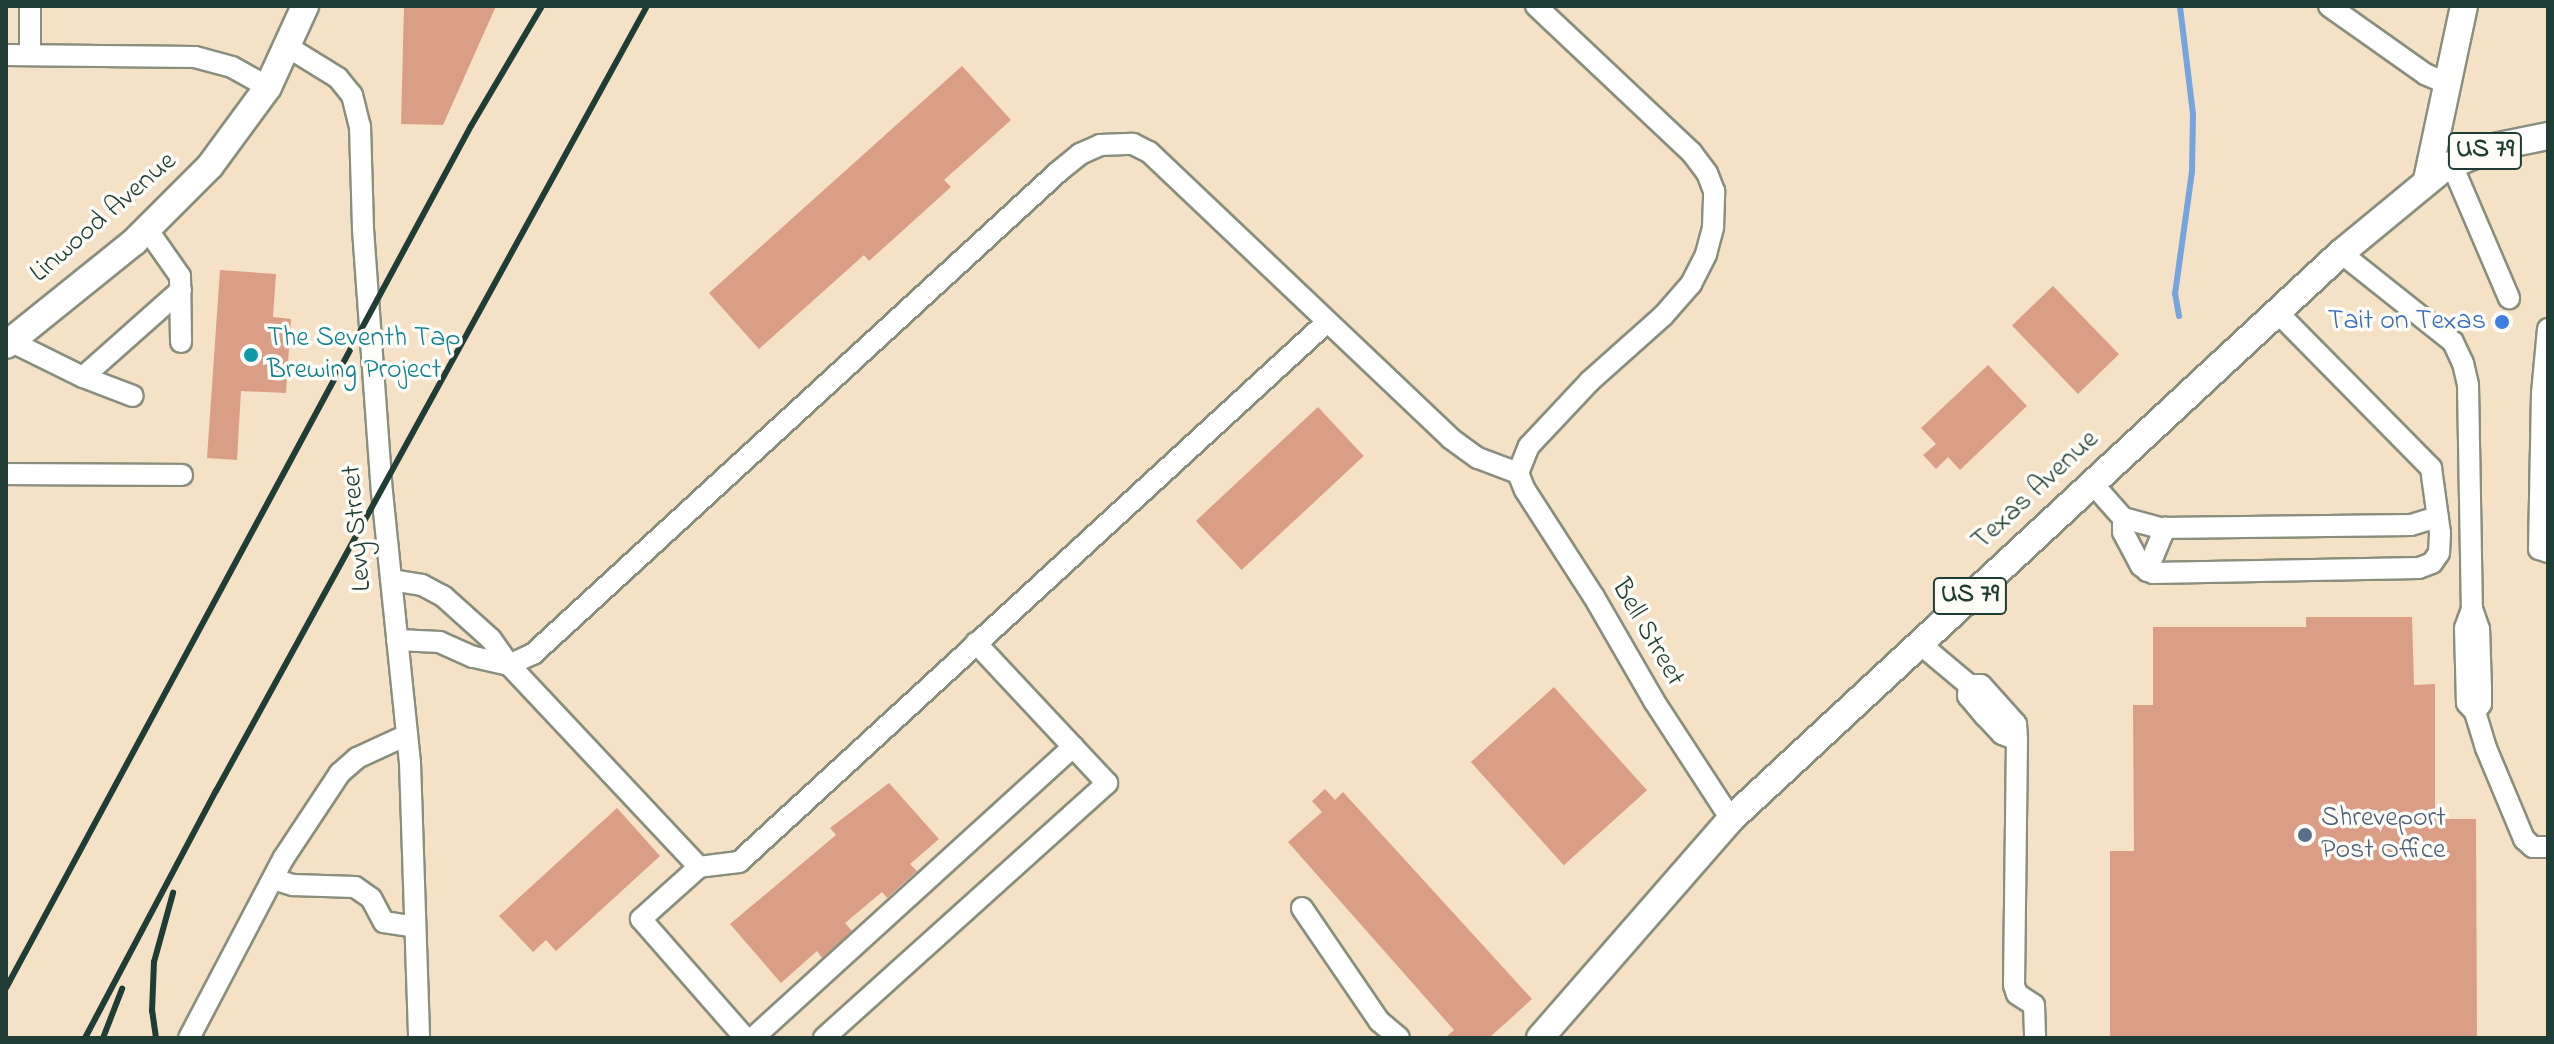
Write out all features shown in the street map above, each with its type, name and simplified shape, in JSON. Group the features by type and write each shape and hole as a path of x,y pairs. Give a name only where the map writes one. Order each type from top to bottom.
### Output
{"main road":[{"name":"Linwood Avenue","path":"8,343 147,229 210,166 268,87 305,6"},
{"path":"2427,180 2445,83 2464,6"},
{"name":"US 79","path":"2427,180 2452,165 2494,147 2547,143"},
{"name":"Texas Avenue","path":"1540,1038 1731,819 2341,253 2427,180"}],"street":[{"path":"30,6 30,55"},
{"path":"397,640 440,642 473,657 509,665 533,654 1058,172 1080,154 1100,145 1133,144 1149,152 1450,438 1478,458 1518,473 1529,446 1590,381 1663,316 1691,284 1706,254 1713,227 1714,191 1707,173 1691,152 1536,6"},
{"path":"2329,6 2425,74 2445,83"},
{"name":"Levy Street","path":"288,47 338,78 352,95 360,126 369,315 407,735 419,1038"},
{"path":"6,55 195,57 232,67 268,87"},
{"path":"2452,165 2509,298"},
{"path":"147,229 180,276 181,342"},
{"path":"2341,253 2453,342 2463,363 2468,385 2472,609 2479,629 2481,674 2481,704 2475,712 2486,748 2524,839 2533,847 2548,847"},
{"path":"83,377 181,290"},
{"path":"2147,571 2419,568 2432,563 2439,553 2431,468 2277,312"},
{"path":"745,1038 641,919 699,867 739,862 1327,322"},
{"path":"2548,329 2542,394 2539,549 2548,552"},
{"path":"8,343 133,396"},
{"name":"Bell Street","path":"1518,473 1525,490 1594,597 1654,701 1731,819"},
{"path":"6,474 182,475"},
{"path":"2092,483 2123,518 2165,528 2411,525 2438,517"},
{"path":"2123,518 2123,532 2147,571"},
{"path":"2147,571 2165,528"},
{"path":"391,580 422,585 443,596 491,639 509,665 699,867"},
{"path":"824,1038 1107,783 976,643"},
{"path":"1919,643 1969,685 1968,696 2002,734 2017,740 2014,985 2017,994 2034,1005 2035,1038"},
{"path":"189,1038 273,879 340,773 357,758 407,735"},
{"path":"753,1038 1073,747"},
{"path":"273,879 293,885 355,887 371,898 384,922 414,927"},
{"path":"1302,908 1379,1021 1399,1038"}],"building":[{"path":"404,6 496,6 443,125 401,124"},
{"path":"962,66 1011,120 944,180 951,187 869,261 864,255 759,349 709,293"},
{"name":"The Seventh Tap Brewing Project","path":"220,270 276,274 273,317 291,319 286,393 241,391 237,460 207,458"},
{"path":"2053,286 2119,354 2078,394 2012,326"},
{"path":"1988,365 2027,406 1960,470 1948,457 1936,469 1923,455 1936,444 1921,428"},
{"path":"1318,407 1364,456 1242,570 1196,521"},
{"name":"Shreveport Post Office","path":"2306,617 2412,617 2414,685 2435,684 2435,819 2476,819 2477,1038 2110,1038 2110,851 2134,851 2133,705 2153,705 2153,627 2306,627"},
{"path":"1554,687 1647,790 1564,865 1471,762"},
{"path":"889,783 939,839 910,864 917,871 887,898 882,892 845,923 852,931 822,958 817,951 781,983 730,924 836,835 830,828"},
{"path":"1325,789 1335,800 1343,792 1532,999 1489,1038 1445,1038 1454,1030 1288,842 1322,812 1312,801"},
{"path":"617,808 660,856 556,951 546,940 533,952 499,916"}],"waterway":[{"path":"2179,316 2175,294 2192,171 2193,114 2180,6"}],"railway":[{"path":"6,988 471,126 542,6"},
{"path":"85,1038 216,791 647,6"},
{"path":"156,1038 152,1011 154,962 173,893"},
{"path":"103,1038 122,989"}],"place":[{"name":"Tait on Texas","path":"2502,322"},
{"name":"The Seventh Tap Brewing Project","path":"251,355"},
{"name":"Shreveport Post Office","path":"2305,835"}]}
